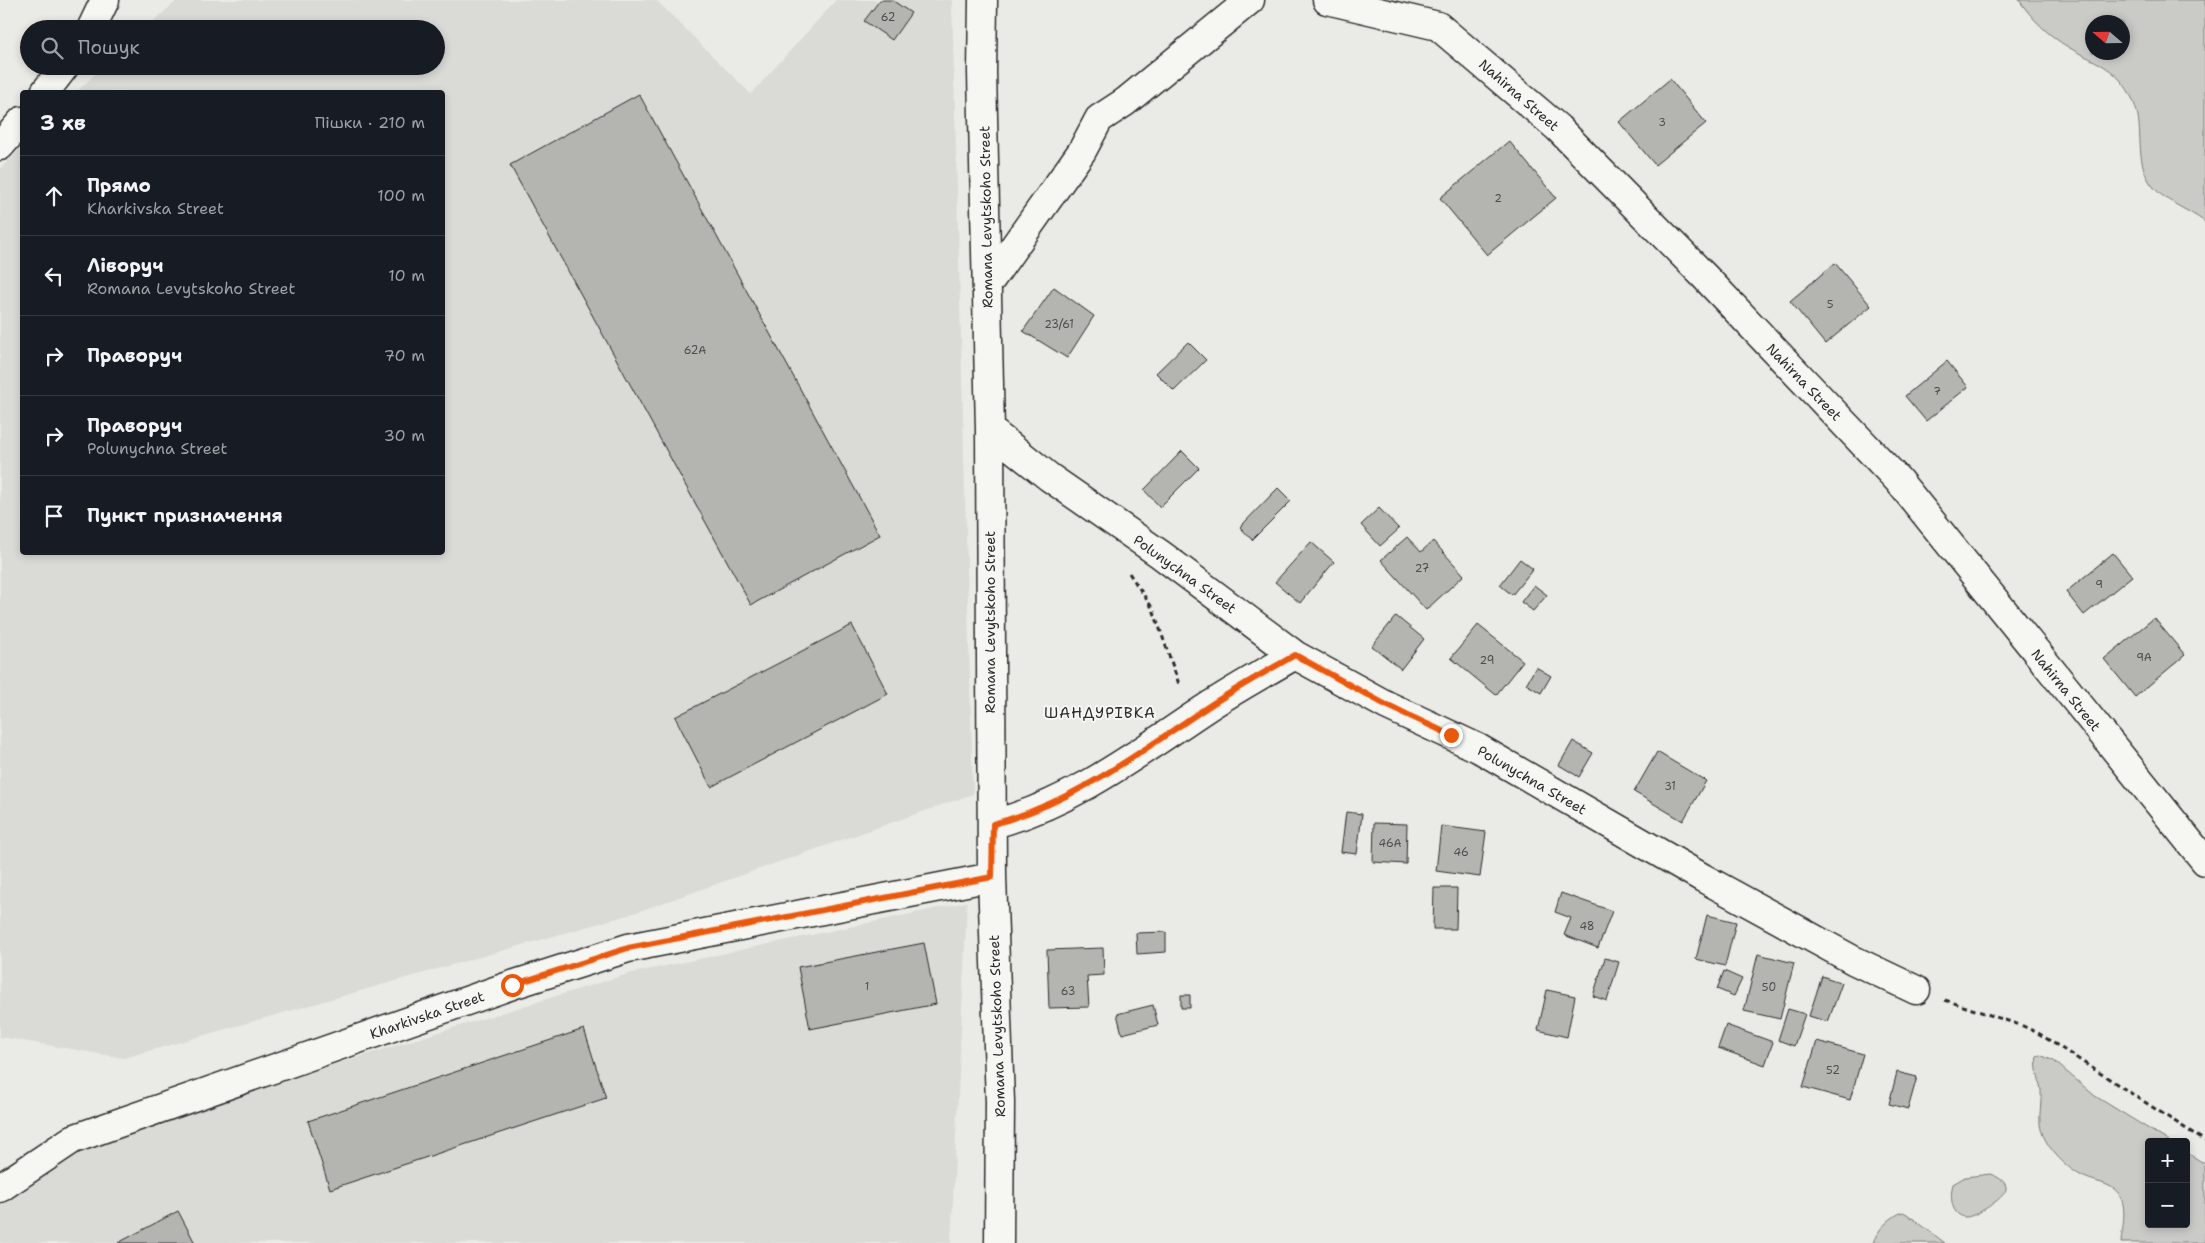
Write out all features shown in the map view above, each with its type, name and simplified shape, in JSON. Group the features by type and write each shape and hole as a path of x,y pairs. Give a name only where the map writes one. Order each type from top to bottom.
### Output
{"street":[{"path":"95,20 105,0"},
{"name":"Romana Levytskoho Street","path":"983,0 982,72 990,430 992,877 1000,1102 999,1243"},
{"path":"987,285 1082,151 1099,120 1125,102 1250,0"},
{"name":"Nahirna Street","path":"1326,0 1438,26 1558,128 1706,278 1898,480 2205,861"},
{"path":"1411,0 1438,26"},
{"path":"47,90 58,75"},
{"path":"0,146 20,123"},
{"name":"Polunychna Street","path":"990,430 1049,477 1160,554 1295,655 1386,705 1478,748 1703,878 1853,960 1916,990"},
{"path":"993,824 1026,815 1093,782 1228,694 1295,655"},
{"name":"Kharkivska Street","path":"0,1188 73,1139 512,985 628,948 992,877"}],"path":[{"path":"1126,569 1153,609 1191,718"},
{"path":"1916,990 2023,1026 2038,1033 2205,1141"}],"shaded area":[{"path":"178,0 656,0 751,94 836,0 952,0 973,794 628,915 124,1058 0,1037 0,169 20,149 20,555 445,555 445,90 79,90 94,75 445,75 445,20 155,20"},
{"path":"2019,0 2205,0 2205,222 2160,194 2149,181 2142,163 2138,116 2134,102 2117,76 2093,60 2130,60 2130,15 2085,15 2085,56 2054,37 2035,20"},
{"path":"967,902 951,1243 0,1243 0,1196 74,1150 339,1063 628,974"},
{"path":"2040,1055 2054,1061 2095,1096 2163,1138 2145,1138 2145,1228 2190,1228 2190,1155 2205,1164 2205,1243 2121,1243 2124,1212 2119,1194 2112,1187 2075,1172 2055,1154 2045,1139 2040,1124 2041,1090 2036,1064 2037,1056"},
{"path":"1990,1174 2003,1181 2006,1186 2004,1193 1995,1202 1975,1214 1965,1217 1956,1212 1952,1204 1953,1184 1965,1177"},
{"path":"1903,1212 1945,1243 1873,1243 1885,1224"}],"building":[{"path":"880,0 892,0 911,13 892,40 864,21"},
{"path":"1670,79 1706,123 1655,165 1619,122"},
{"path":"639,94 880,535 751,605 510,165"},
{"path":"1509,141 1556,198 1487,255 1440,198"},
{"path":"1835,263 1871,306 1825,344 1790,301"},
{"path":"1054,287 1094,316 1067,358 1023,331"},
{"path":"1188,342 1206,360 1174,391 1156,373"},
{"path":"1947,361 1968,387 1926,421 1905,396"},
{"path":"1182,451 1199,468 1160,507 1144,490"},
{"path":"1278,488 1291,501 1252,540 1240,527"},
{"path":"1379,508 1399,529 1380,546 1361,525"},
{"path":"1407,537 1421,552 1433,541 1464,575 1426,610 1381,560"},
{"path":"1311,542 1334,562 1300,603 1275,582"},
{"path":"2113,553 2132,576 2084,615 2066,592"},
{"path":"1520,559 1533,569 1512,595 1500,585"},
{"path":"1534,585 1547,595 1533,611 1521,602"},
{"path":"1396,616 1424,639 1401,669 1372,646"},
{"path":"2154,618 2185,655 2135,697 2104,659"},
{"path":"852,625 888,694 711,787 675,717"},
{"path":"1478,625 1523,661 1496,695 1451,658"},
{"path":"1536,667 1551,676 1541,693 1526,684"},
{"path":"1573,741 1593,753 1579,777 1559,765"},
{"path":"1657,752 1706,781 1683,821 1634,792"},
{"path":"1346,812 1362,814 1357,854 1341,852"},
{"path":"1374,823 1407,824 1406,864 1373,862"},
{"path":"1441,826 1486,832 1480,877 1436,871"},
{"path":"1434,888 1457,888 1456,929 1433,929"},
{"path":"1561,893 1612,911 1598,948 1564,935 1571,918 1555,912"},
{"path":"1707,915 1736,922 1725,966 1696,959"},
{"path":"1166,932 1166,952 1137,954 1136,933"},
{"path":"924,943 936,1004 810,1029 798,967"},
{"path":"1103,948 1104,975 1087,976 1089,1007 1049,1008 1047,950"},
{"path":"1758,954 1794,963 1780,1019 1744,1011"},
{"path":"1605,958 1619,962 1607,1001 1593,996"},
{"path":"1724,971 1742,979 1734,996 1717,989"},
{"path":"1822,976 1842,983 1828,1022 1809,1016"},
{"path":"1547,990 1575,996 1567,1037 1538,1030"},
{"path":"1181,995 1190,995 1190,1008 1181,1008"},
{"path":"1153,1005 1158,1025 1122,1034 1117,1014"},
{"path":"1788,1009 1805,1014 1794,1046 1778,1040"},
{"path":"1726,1025 1773,1042 1765,1065 1718,1048"},
{"path":"584,1029 606,1098 330,1189 308,1121"},
{"path":"1817,1041 1863,1054 1850,1100 1803,1087"},
{"path":"1897,1072 1917,1077 1908,1109 1889,1104"},
{"path":"178,1211 195,1243 118,1243"}],"district":[{"name":"ШАНДУРІВКА","path":"1100,713"}],"route":[{"path":"512,985 628,948 992,877 993,824 1038,810 1093,782 1228,694 1295,655 1386,705 1451,735"}]}
